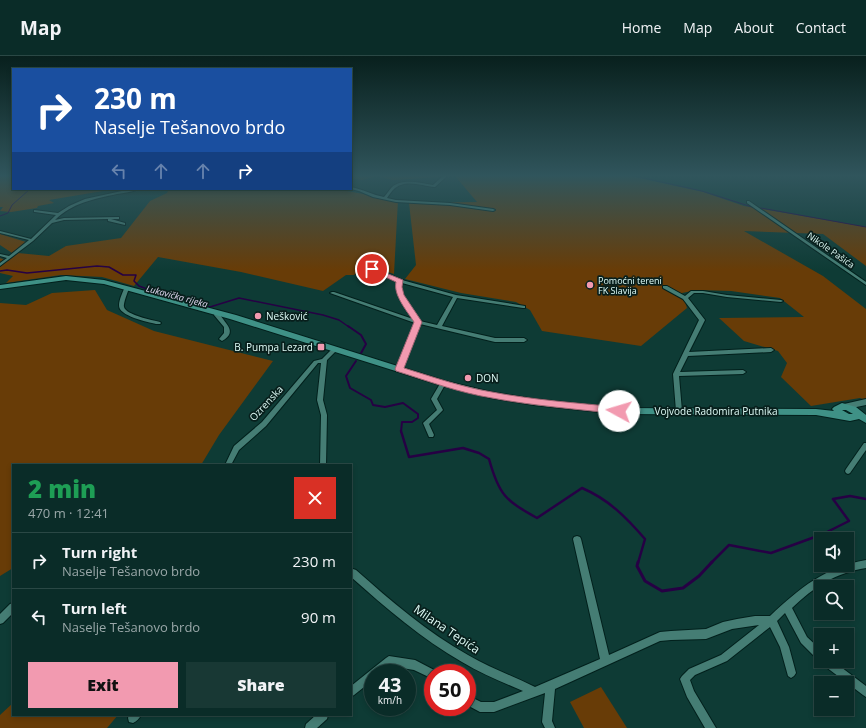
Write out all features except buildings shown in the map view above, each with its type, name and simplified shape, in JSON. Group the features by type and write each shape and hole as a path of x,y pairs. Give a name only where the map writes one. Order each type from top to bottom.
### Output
{"main road":[{"name":"Vojvode Radomira Putnika","path":"0,287 66,278 96,281 218,313 443,383 491,395 534,402 619,411 816,412 853,415 866,422"},
{"name":"Vojvode Radomira Putnika","path":"816,412 842,407"},
{"path":"842,407 839,413 853,415"}],"street":[{"path":"0,265 32,240 59,214 72,207"},
{"path":"474,207 493,210"},
{"name":"Nikole Pašića","path":"756,207 866,284"},
{"path":"35,211 59,214"},
{"path":"52,222 64,220 118,218"},
{"path":"106,219 124,224"},
{"path":"0,232 32,240"},
{"path":"0,255 10,257"},
{"path":"372,269 400,281 456,296 523,307"},
{"path":"400,281 398,287 401,295 418,322"},
{"path":"665,287 685,298 702,320 676,374 679,411"},
{"path":"127,288 121,305 122,310 128,314 158,323"},
{"path":"332,292 418,322 495,340 524,340"},
{"path":"685,298 693,292 703,292 727,296 781,301"},
{"path":"439,326 456,296"},
{"path":"218,313 217,316 227,327 227,333 222,339"},
{"path":"399,369 418,322"},
{"path":"323,464 324,415 320,400 324,360 334,350"},
{"path":"685,354 771,350"},
{"name":"Ozrenska","path":"228,464 236,448 264,424 316,362 324,360"},
{"path":"676,374 743,372"},
{"path":"431,435 426,423 440,410 434,399 443,383"},
{"path":"842,407 866,402"},
{"path":"853,415 866,402"},
{"path":"848,470 866,445"},
{"path":"577,539 605,660"},
{"path":"711,728 690,694 685,678 692,672 724,658 772,620 795,597 829,576 852,565 866,564"},
{"name":"Milana Tepića","path":"353,573 379,596 439,642 481,668 535,692"},
{"path":"786,606 804,640 814,650"},
{"path":"0,620 12,608"},
{"path":"476,705 480,707 494,707 535,692 660,637 671,634 692,635 708,633 725,626 742,622 772,620"},
{"path":"772,620 784,647 790,673"},
{"path":"352,691 389,661 415,665 424,670"},
{"path":"834,668 866,692"},
{"path":"550,686 548,716 550,728"},
{"path":"310,728 322,716"}],"shaded area":[{"path":"3,207 37,207 11,212 0,211"},
{"path":"145,207 398,207 394,274 366,265 354,275 346,275 323,291 241,272 158,257 134,286 102,277 61,275 6,283 13,276 0,273 0,258 8,261 18,253 49,256 66,246 121,238"},
{"path":"409,207 752,207 866,227 866,266 823,234 744,231 823,276 866,309 866,400 860,398 811,406 781,377 787,363 778,351 744,341 719,318 804,317 780,298 731,291 697,290 682,293 687,308 641,346 542,331 530,310 516,302 461,293 405,279 416,265"},
{"path":"0,234 26,242 12,253 0,245"},
{"path":"95,290 107,310 154,331 273,361 219,435 202,464 12,464 12,569 0,576 0,303 26,305 52,293"},
{"path":"601,687 627,728 584,728 570,702"},
{"path":"12,704 12,716 117,716 107,728 0,728 0,715"}],"waterway":[{"path":"0,216 8,213 11,207"},
{"path":"761,208 866,227"},
{"name":"Lukavička rijeka","path":"0,271 7,270 27,273 97,266 109,267 123,275 136,275 134,281 139,286 155,292 210,307 239,298 323,315 339,320 349,327"},
{"name":"Lukavička rijeka","path":"348,326 361,335 366,344 360,355"},
{"name":"Lukavička rijeka","path":"356,361 346,376 350,388 371,400 373,405 385,407 403,403 418,414 418,418 412,422 402,422 401,431"},
{"name":"Lukavička rijeka","path":"401,431 409,457 463,448 479,453 489,459 500,489 510,501 537,518 582,488 591,492 616,509 645,539 638,563"},
{"name":"Lukavička rijeka","path":"712,562 729,545 771,553 823,534 849,521 833,499 850,496 866,499"},
{"name":"Lukavička rijeka","path":"638,562 637,566 645,581 662,591 683,588 699,576 712,562"}],"place":[{"name":"Pomoćni tereni FK Slavija","path":"590,285"},
{"name":"Nešković","path":"258,316"},
{"name":"B. Pumpa Lezard","path":"321,347"},
{"name":"DON","path":"468,378"}],"route":[{"path":"372,269 400,281 398,287 401,295 418,322 399,369 443,383 491,395 534,402 619,411"}]}
